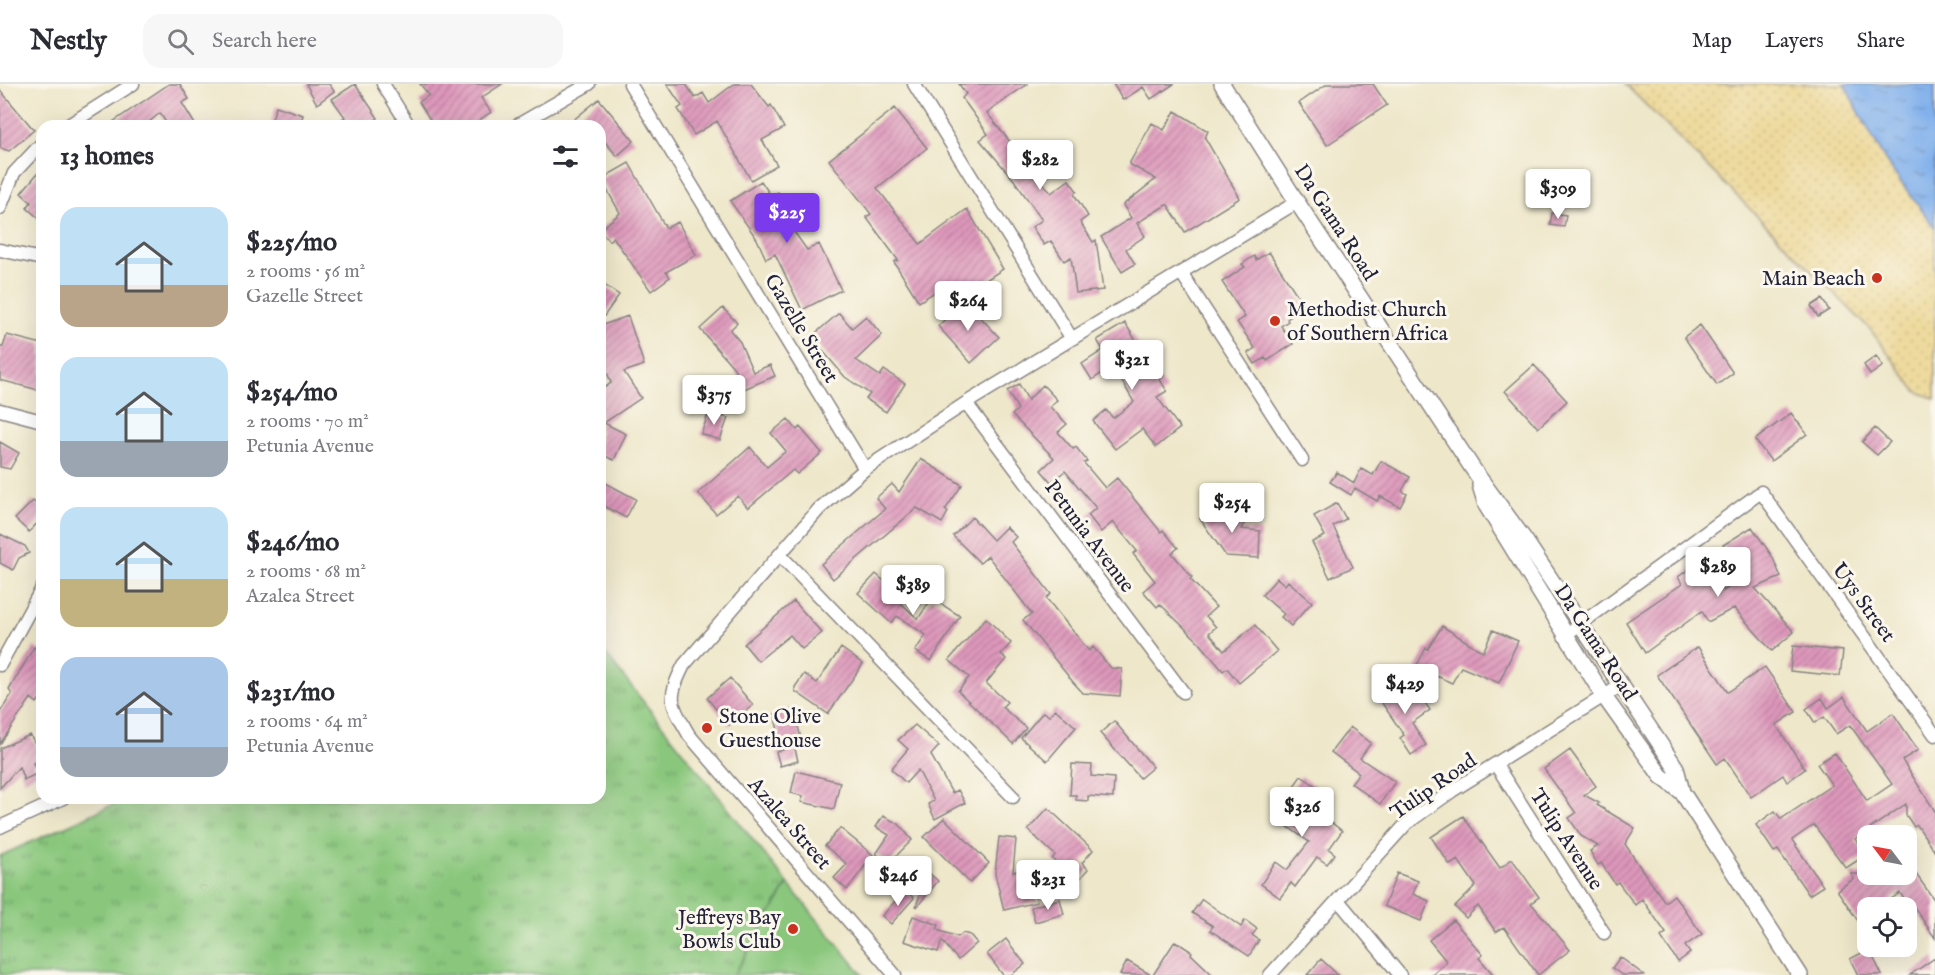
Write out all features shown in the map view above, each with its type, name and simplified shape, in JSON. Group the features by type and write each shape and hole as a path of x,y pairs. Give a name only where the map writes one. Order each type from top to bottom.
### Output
{"street":[{"path":"76,120 133,84"},
{"path":"383,84 405,120"},
{"path":"526,120 589,84"},
{"name":"Gazelle Street","path":"630,84 865,469"},
{"path":"914,84 1072,339"},
{"name":"Da Gama Road","path":"1222,84 1297,202 1476,472 1524,539 1676,768 1682,792 1800,975"},
{"path":"0,208 14,173 36,149"},
{"path":"1013,797 780,555 819,509 865,469 966,403 1182,274 1297,202"},
{"path":"0,250 36,258"},
{"path":"1182,274 1302,460"},
{"name":"Petunia Avenue","path":"966,403 1183,692"},
{"path":"0,410 36,419"},
{"name":"Da Gama Road","path":"1476,472 1486,505 1564,636 1661,776 1682,792"},
{"name":"Uys Street","path":"1580,625 1761,492 1935,735"},
{"name":"Azalea Street","path":"780,555 684,665 672,688 673,706 689,735 895,975"},
{"path":"0,665 36,599"},
{"path":"1564,636 1580,625"},
{"name":"Tulip Road","path":"1270,975 1407,823 1452,791 1620,686"},
{"name":"Tulip Avenue","path":"1496,765 1604,933"},
{"path":"0,827 50,804"},
{"path":"1338,900 1400,975"}],"green space":[{"path":"606,655 788,884 734,975 0,975 0,856 114,804 606,804"},
{"name":"Jeffreys Bay Bowls Club","path":"788,884 863,975 734,975"}],"sand":[{"name":"Main Beach","path":"1625,84 1844,84 1886,162 1935,228 1935,399 1916,391 1870,329"}],"water":[{"path":"1844,84 1935,84 1935,228 1886,162"}],"building":[{"path":"169,84 180,84 189,99 182,103 192,120 164,120 160,113 151,120 116,120"},
{"path":"306,84 329,84 334,91 317,104"},
{"path":"355,84 378,118 375,120 341,120 345,117 332,99"},
{"path":"420,84 502,84 481,98 491,112 480,120 430,120 419,102 429,95"},
{"path":"667,84 686,84 695,98 703,93 709,103 734,84 751,84 769,107 771,105 784,128 762,140 777,165 751,180 717,121 694,135 678,109 682,106"},
{"path":"959,84 1027,84 987,113 1051,193 1069,180 1077,191 1074,194 1088,216 1080,222 1093,242 1096,240 1103,290 1076,293 1071,257 1064,261 1051,241 1044,245 1032,227 1042,220 1014,180 980,140 988,134 962,98 966,94"},
{"path":"1113,84 1174,84 1151,99 1143,87 1123,100"},
{"path":"1327,84 1373,84 1387,105 1327,145 1299,103"},
{"path":"0,90 34,130 9,151 0,148"},
{"path":"599,99 634,141 617,156 606,143 606,120 573,120"},
{"path":"276,106 303,115 302,120 272,120"},
{"path":"895,108 927,148 877,188 920,244 967,209 1003,269 958,298 949,283 919,302 894,262 898,260 866,217 871,214 829,160"},
{"path":"1175,111 1208,131 1205,138 1240,198 1185,232 1168,205 1137,223 1145,236 1126,249 1135,264 1122,272 1101,237 1131,218 1123,205 1156,179 1129,164 1152,123 1164,130"},
{"path":"629,163 666,228 678,222 696,255 666,272 670,277 651,291 613,237 609,241 606,237 606,225 620,213 606,188 606,176"},
{"path":"36,175 36,216 27,208 31,202 21,193"},
{"path":"761,181 771,196 778,192 793,215 804,208 810,217 792,229 807,250 819,244 841,290 802,310 775,254 766,259 757,239 730,201"},
{"path":"1552,213 1566,215 1564,227 1550,225"},
{"path":"1269,252 1305,307 1281,326 1293,344 1267,361 1265,358 1255,364 1248,353 1255,348 1237,322 1245,317 1222,282 1245,267 1242,264 1254,256 1256,260"},
{"path":"606,286 619,295 606,313"},
{"path":"1822,299 1829,310 1818,317 1811,306"},
{"path":"965,301 999,337 971,363 938,326"},
{"path":"723,308 737,323 730,330 740,342 753,372 770,365 775,376 744,389 734,368 700,329"},
{"path":"839,313 852,328 866,316 882,335 856,360 880,376 884,370 905,384 886,412 866,399 870,394 845,377 811,337"},
{"path":"628,316 644,365 624,372 641,398 606,422 606,387 611,383 606,369 606,324"},
{"path":"1125,323 1167,391 1157,397 1180,428 1156,447 1142,429 1115,449 1093,421 1106,410 1113,418 1134,402 1113,366 1092,380 1082,364 1103,350 1097,340"},
{"path":"1700,325 1733,373 1717,385 1684,337"},
{"path":"7,335 36,342 36,389 0,380 0,347 3,347"},
{"path":"1876,356 1883,366 1870,375 1864,365"},
{"path":"1534,365 1567,401 1538,428 1505,391"},
{"path":"1019,384 1028,400 1043,385 1057,400 1050,407 1067,424 1058,432 1073,449 1076,447 1087,461 1084,463 1105,488 1117,478 1161,532 1163,530 1178,548 1172,553 1192,577 1190,579 1216,607 1206,616 1216,627 1209,633 1224,651 1255,625 1277,651 1239,683 1227,668 1223,671 1199,642 1160,604 1157,607 1143,591 1155,581 1133,554 1137,551 1113,522 1101,532 1088,515 1096,508 1065,471 1051,482 1041,470 1054,458 1012,415 1018,409 1007,391"},
{"path":"709,412 728,418 720,440 701,434"},
{"path":"1791,413 1807,434 1771,461 1755,440"},
{"path":"788,419 797,430 800,427 822,453 797,474 793,470 748,508 738,496 716,514 698,493 750,447 767,467 786,451 771,433"},
{"path":"606,424 626,434 614,460 606,457"},
{"path":"1875,428 1890,442 1877,455 1862,442"},
{"path":"0,442 19,453 10,469 0,467"},
{"path":"921,459 962,485 945,510 948,512 942,523 917,508 833,579 821,564 885,509 876,498 892,484 899,492"},
{"path":"1381,461 1410,477 1402,491 1407,494 1400,507 1380,496 1377,501 1355,488 1351,495 1330,482 1337,472 1354,483 1361,469 1373,475"},
{"path":"606,483 636,499 626,518 606,507"},
{"path":"33,501 36,504 36,524 29,532 15,519"},
{"path":"1337,503 1346,519 1333,526 1353,567 1330,578 1312,542 1325,536 1314,516"},
{"path":"1219,505 1246,521 1241,529 1260,531 1259,558 1226,556 1200,519"},
{"path":"972,517 993,540 1006,527 1016,537 1011,542 1051,594 1046,598 1089,651 1093,647 1111,668 1122,669 1120,696 1083,693 1073,682 1023,620 1032,614 988,556 980,563 953,536"},
{"path":"1752,527 1772,556 1781,577 1755,588 1794,632 1772,651 1734,608 1708,622 1702,611 1645,653 1626,622 1682,584 1678,577 1702,560 1723,591 1744,579 1723,545"},
{"path":"0,534 25,546 29,553 19,558 13,570 0,563"},
{"path":"876,574 890,586 887,590 918,619 932,598 960,616 931,661 915,651 926,635 897,616 891,623 858,593"},
{"path":"1277,578 1285,585 1288,581 1312,602 1291,626 1281,617 1284,614 1262,595"},
{"path":"794,601 822,633 802,649 790,635 758,661 744,644"},
{"path":"986,618 1011,643 1001,654 1006,659 986,683 1007,702 1002,707 1026,728 1013,744 958,691 969,677 949,660"},
{"path":"1442,626 1483,652 1493,630 1518,641 1499,683 1461,667 1452,683 1437,676 1435,680 1415,669 1426,648 1428,649"},
{"path":"1793,646 1843,651 1840,676 1790,671"},
{"path":"34,647 36,648 36,702 31,698 0,744 0,712 12,694 9,690"},
{"path":"1698,647 1728,692 1765,667 1796,712 1776,725 1805,769 1787,782 1783,775 1751,797 1725,758 1717,764 1657,675"},
{"path":"841,648 863,664 828,714 795,691 795,687 804,674 817,683"},
{"path":"730,678 753,705 729,725 707,698"},
{"path":"1397,683 1409,701 1419,694 1430,710 1412,723 1426,745 1411,755 1400,738 1404,735 1377,696"},
{"path":"1844,697 1867,731 1893,713 1918,750 1902,760 1935,811 1935,852 1917,825 1913,825 1906,815 1906,804 1875,825 1857,825 1855,839 1857,861 1846,868 1814,825 1792,840 1823,886 1809,895 1778,850 1774,852 1756,825 1775,811 1781,819 1832,785 1817,764 1835,753 1867,801 1892,784 1850,725 1836,734 1824,717 1815,723 1806,709 1822,698 1828,708"},
{"path":"794,709 803,747 795,749 798,761 780,766 776,752 783,750 774,714"},
{"path":"1055,709 1076,727 1047,761 1021,738 1043,712 1049,716"},
{"path":"1114,721 1153,767 1140,778 1100,733"},
{"path":"915,725 939,746 931,755 952,793 958,790 965,803 935,819 928,804 934,801 918,770 906,783 891,769 908,749 898,740"},
{"path":"1350,727 1371,743 1360,758 1395,782 1380,804 1351,783 1359,773 1331,752"},
{"path":"30,735 36,744 36,762 33,763 36,774 24,780 19,767 0,788 0,748"},
{"path":"1570,750 1596,786 1584,795 1635,828 1625,844 1665,902 1674,895 1702,934 1685,946 1690,953 1678,962 1661,937 1666,933 1642,899 1635,905 1618,882 1615,884 1601,863 1598,865 1590,851 1598,846 1581,836 1569,818 1576,813 1544,769"},
{"path":"1072,764 1092,765 1091,776 1114,778 1113,798 1088,796 1088,801 1076,800 1076,795 1070,795"},
{"path":"796,771 840,782 834,809 801,802 803,796 791,793"},
{"path":"1301,776 1319,788 1303,810 1323,824 1327,819 1342,831 1329,849 1335,854 1327,864 1317,857 1295,887 1291,883 1280,898 1261,884 1276,862 1287,870 1309,842 1273,816"},
{"path":"1048,808 1093,850 1082,863 1088,869 1078,881 1052,859 1055,855 1028,830"},
{"path":"883,816 899,824 912,840 889,863 876,854 889,835 876,827"},
{"path":"1463,816 1500,868 1512,859 1539,897 1531,903 1570,950 1538,975 1504,927 1496,932 1478,906 1466,918 1455,907 1476,886 1458,860 1450,865 1431,837"},
{"path":"944,818 989,863 970,883 924,837"},
{"path":"840,828 873,855 847,890 834,878 847,864 825,846"},
{"path":"999,837 1016,839 1013,872 1018,871 1021,884 1032,881 1037,902 1004,910 995,874"},
{"path":"928,872 938,881 917,907 916,906"},
{"path":"1397,873 1418,881 1413,894 1429,901 1421,921 1384,906"},
{"path":"1851,874 1857,874 1857,885 1917,885 1917,876 1935,901 1935,938 1917,911 1917,897 1903,897 1900,893 1894,897 1857,897 1857,920 1837,890 1854,879"},
{"path":"905,890 914,898 891,924 882,916"},
{"path":"1060,899 1064,914 1035,922 1031,907"},
{"path":"1202,899 1241,927 1245,920 1257,929 1252,935 1259,940 1249,956 1210,930 1213,926 1192,913"},
{"path":"913,916 939,925 937,930 958,937 963,933 970,935 977,943 958,960 942,941 938,952 904,941"},
{"path":"1453,920 1483,955 1479,958 1494,975 1432,975 1447,962 1429,940"},
{"path":"1006,939 1025,964 1011,975 1003,975 987,954"},
{"path":"1175,941 1192,952 1191,954 1213,975 1153,975"},
{"path":"1857,955 1873,957 1882,975 1858,975 1850,959"},
{"path":"1620,957 1644,975 1622,975 1612,968"},
{"path":"1935,958 1935,975 1910,975"},
{"path":"1321,959 1338,975 1307,975"},
{"path":"1127,961 1151,975 1120,975"}],"place":[{"name":"Main Beach","path":"1877,278"},
{"name":"Methodist Church of Southern Africa","path":"1275,321"},
{"name":"Stone Olive Guesthouse","path":"707,728"},
{"name":"Jeffreys Bay Bowls Club","path":"793,929"}]}
